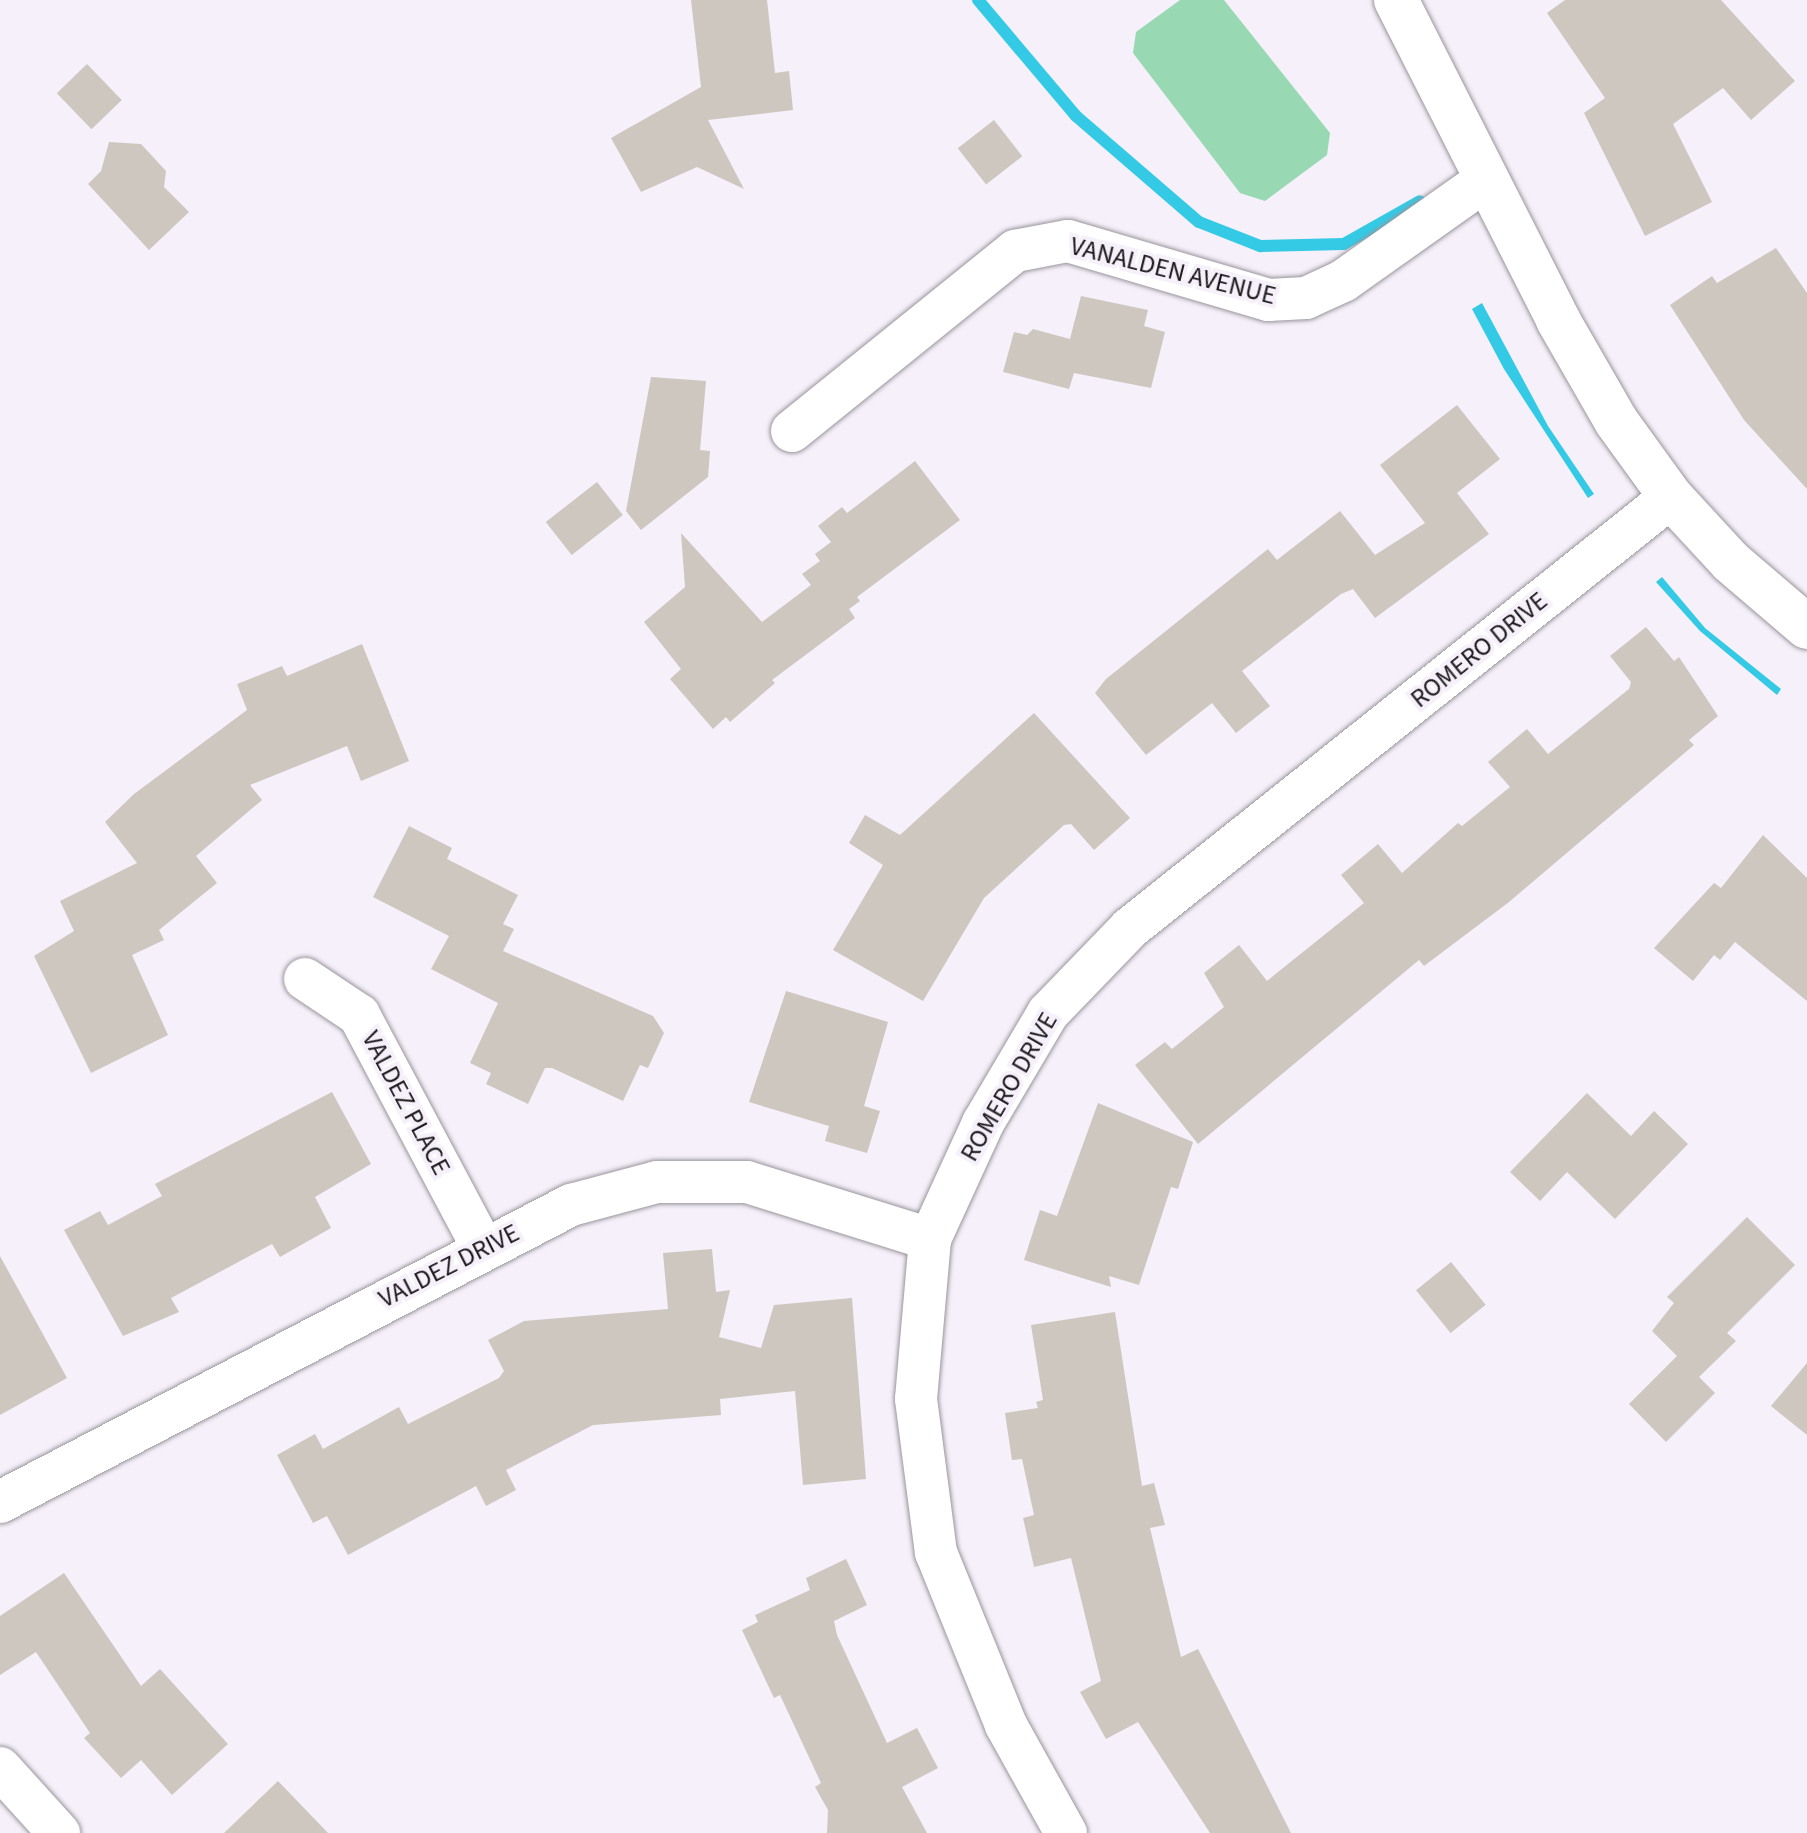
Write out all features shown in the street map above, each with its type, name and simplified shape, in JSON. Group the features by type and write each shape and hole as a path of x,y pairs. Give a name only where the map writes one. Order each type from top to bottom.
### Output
{"main road":[{"path":"1396,0 1601,396 1671,497 1731,562 1807,627"}],"street":[{"name":"VANALDEN AVENUE","path":"792,431 1015,251 1068,241 1268,300 1306,298 1343,281 1487,179"},
{"name":"ROMERO DRIVE","path":"1066,1833 1006,1725 936,1553 916,1399 930,1239 983,1123 1048,1013 1130,928 1671,497"},
{"name":"VALDEZ PLACE","path":"305,979 359,1015 483,1248"},
{"name":"VALDEZ DRIVE","path":"0,1502 483,1248 571,1205 657,1182 747,1182 930,1239"},
{"path":"0,1768 59,1833"}],"green space":[{"path":"1180,0 1224,0 1330,133 1327,155 1265,201 1240,193 1133,53 1136,32"}],"water":[{"path":"1482,303 1548,426 1594,494 1588,498 1504,369 1472,309"},
{"path":"1662,577 1705,628 1781,689 1777,695 1700,631 1656,582"}],"building":[{"path":"691,0 767,0 775,73 789,71 793,110 708,120 744,189 697,167 641,192 611,138 701,87"},
{"path":"1565,0 1721,0 1795,81 1751,120 1723,88 1673,124 1712,202 1645,236 1584,113 1605,98 1547,13"},
{"path":"87,64 122,100 92,129 57,93"},
{"path":"994,120 1022,156 986,185 958,148"},
{"path":"109,142 141,144 166,171 164,187 189,212 149,250 88,184 101,171"},
{"path":"1776,248 1807,293 1807,489 1744,420 1670,305 1712,276 1717,283"},
{"path":"1081,296 1148,310 1144,326 1165,332 1151,388 1074,373 1069,389 1003,372 1014,332 1027,335 1033,329 1070,339"},
{"path":"651,377 706,381 700,450 710,451 708,477 641,530 626,511"},
{"path":"1457,405 1500,459 1457,493 1489,534 1375,618 1353,589 1341,594 1242,671 1270,706 1236,733 1212,703 1146,755 1095,693 1106,679 1268,549 1277,560 1340,511 1375,555 1425,523 1380,465"},
{"path":"915,461 960,520 857,597 860,601 849,609 855,618 772,680 775,683 730,722 726,717 713,729 670,679 681,669 644,622 685,587 681,533 762,622 811,585 802,574 820,561 815,554 831,542 818,526 842,507 847,513"},
{"path":"597,482 623,515 572,555 546,522"},
{"path":"1646,627 1674,661 1679,657 1718,716 1689,740 1694,745 1509,902 1424,966 1419,960 1198,1144 1135,1065 1165,1042 1172,1049 1224,1007 1204,973 1239,945 1267,981 1364,903 1341,875 1378,844 1402,873 1458,823 1462,826 1510,787 1488,762 1527,729 1548,754 1629,689 1631,682 1610,656"},
{"path":"362,644 409,761 361,781 347,746 250,785 262,800 196,856 217,883 159,930 164,940 132,955 168,1035 91,1073 34,956 74,931 60,901 137,863 105,822 134,794 247,710 237,684 282,666 287,676"},
{"path":"1034,713 1130,818 1094,850 1071,824 1064,825 984,898 923,1001 833,950 883,865 849,843 865,815 900,835"},
{"path":"409,826 452,848 447,859 518,895 503,924 514,929 503,951 653,1016 664,1033 648,1068 640,1065 623,1101 552,1068 545,1068 528,1104 486,1084 491,1073 470,1063 498,1003 431,969 449,936 373,897"},
{"path":"1763,835 1807,878 1807,1001 1735,942 1720,960 1714,955 1693,981 1654,948 1714,883 1721,888"},
{"path":"786,991 888,1022 864,1106 880,1111 867,1153 825,1141 829,1126 749,1102"},
{"path":"332,1092 371,1164 315,1197 331,1228 280,1257 272,1244 171,1298 179,1312 123,1336 64,1230 100,1211 108,1225 162,1196 155,1184"},
{"path":"1587,1093 1631,1136 1654,1111 1688,1144 1615,1219 1567,1172 1540,1201 1510,1172"},
{"path":"1098,1103 1193,1142 1178,1189 1171,1187 1139,1285 1109,1276 1111,1287 1024,1260 1040,1210 1057,1216"},
{"path":"1747,1217 1795,1265 1727,1333 1736,1341 1699,1377 1715,1393 1666,1442 1629,1404 1677,1356 1652,1331 1674,1303 1667,1297"},
{"path":"712,1249 716,1292 730,1290 719,1337 761,1348 774,1305 852,1298 866,1479 803,1485 795,1391 720,1399 721,1415 593,1425 506,1470 516,1490 486,1506 476,1486 348,1555 327,1516 313,1523 277,1455 315,1434 323,1449 399,1407 408,1424 499,1378 504,1371 488,1340 524,1321 668,1309 663,1253"},
{"path":"0,1256 67,1378 0,1415"},
{"path":"1451,1262 1486,1305 1451,1333 1416,1290"},
{"path":"1115,1312 1142,1486 1154,1483 1165,1525 1150,1528 1181,1657 1198,1649 1291,1833 1210,1833 1138,1722 1106,1739 1080,1692 1101,1681 1071,1558 1034,1567 1023,1518 1034,1515 1022,1459 1012,1460 1005,1413 1038,1408 1036,1402 1043,1400 1031,1325"},
{"path":"1807,1363 1807,1435 1771,1406"},
{"path":"846,1559 867,1605 834,1621 837,1635 887,1743 917,1728 938,1768 902,1787 927,1833 827,1833 828,1810 815,1787 821,1783 780,1695 774,1698 742,1630 758,1622 755,1615 810,1590 806,1578"},
{"path":"64,1573 141,1686 160,1669 228,1744 172,1795 141,1760 121,1778 84,1738 90,1733 36,1652 0,1675 0,1616"},
{"path":"278,1781 328,1833 224,1833"}],"waterway":[{"path":"978,0 1076,116 1199,222 1260,246 1344,244 1420,201"}]}
